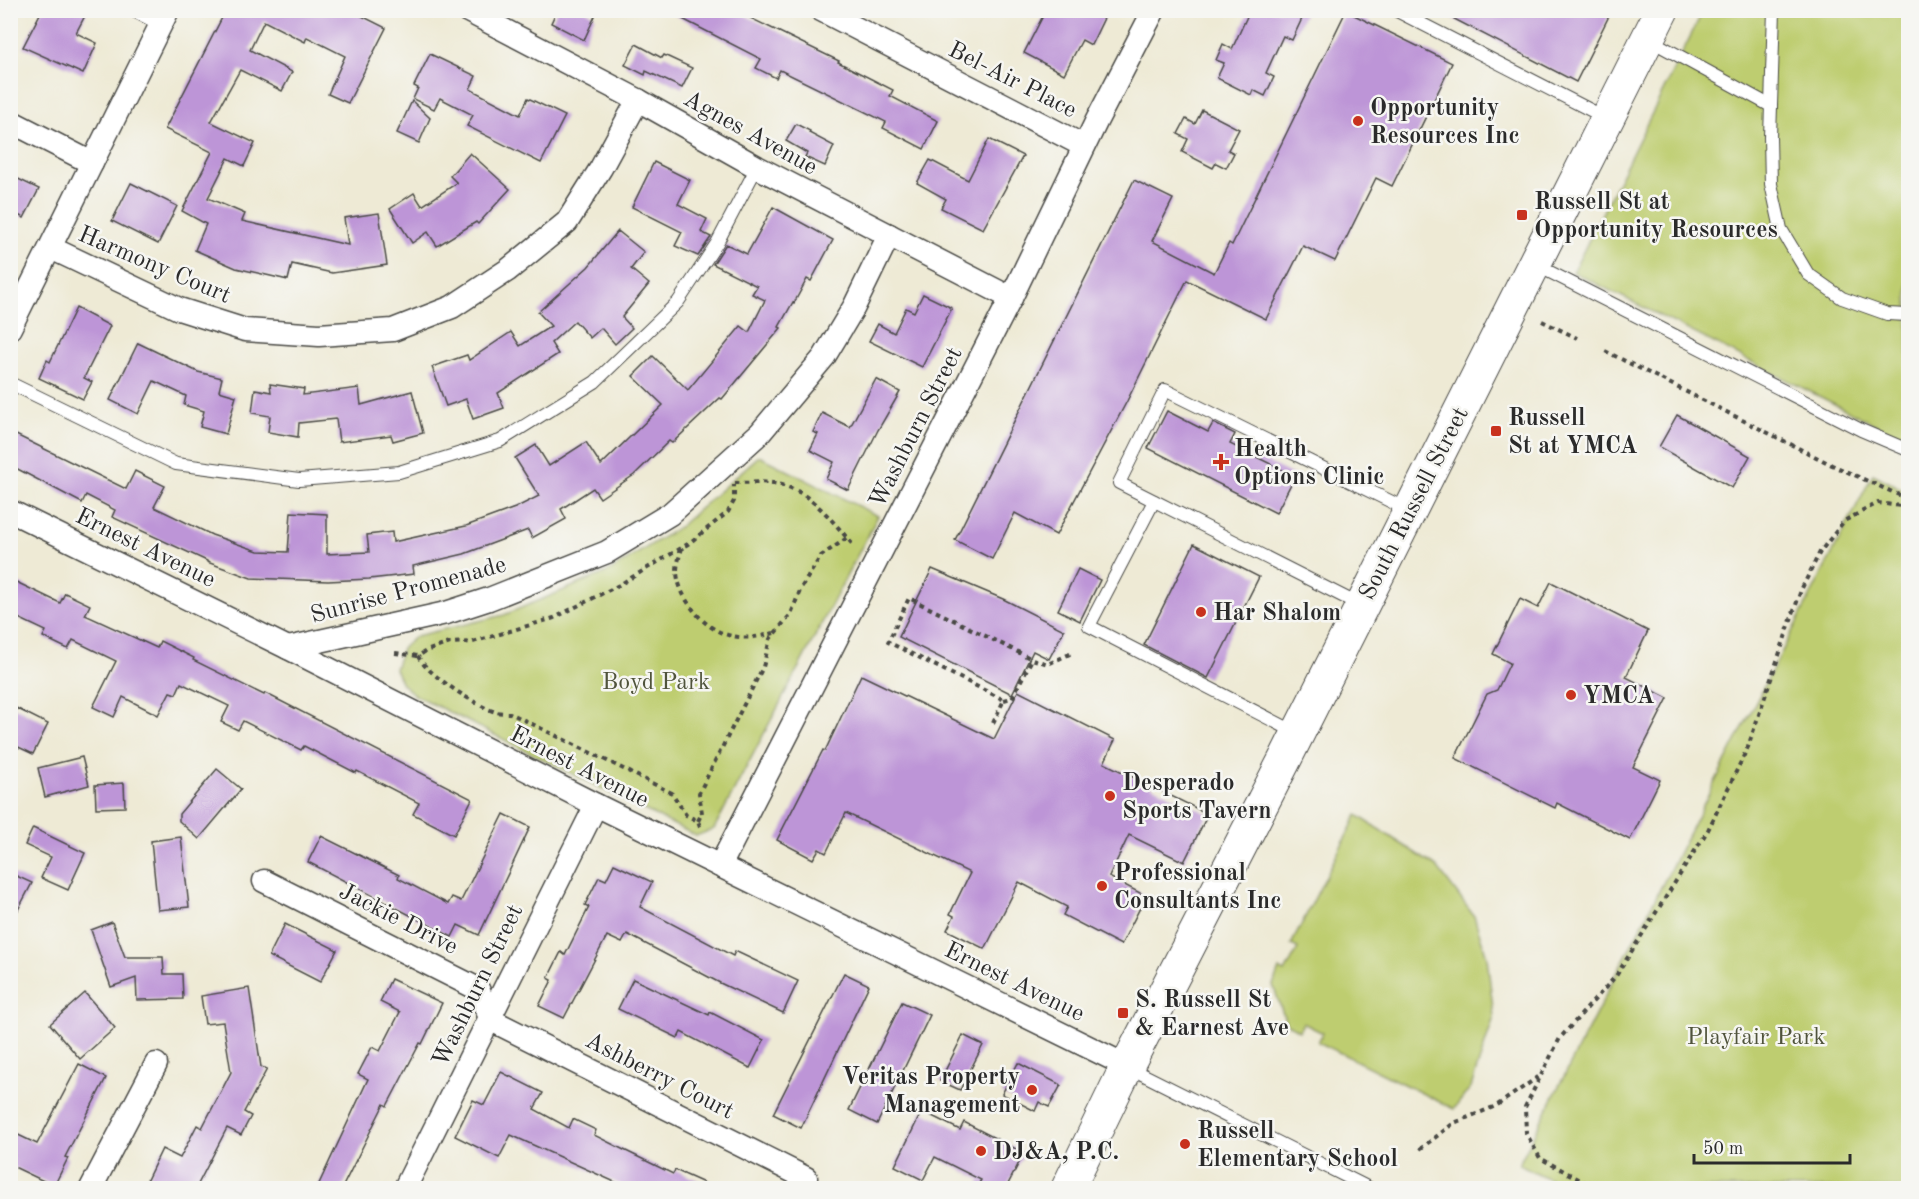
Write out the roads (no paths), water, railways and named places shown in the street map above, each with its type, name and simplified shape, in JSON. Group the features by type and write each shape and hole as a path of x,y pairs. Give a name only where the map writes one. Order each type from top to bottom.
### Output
{"main road":[{"name":"South Russell Street","path":"1068,1188 1127,1066 1298,734 1655,24"}],"street":[{"name":"Agnes Avenue","path":"466,10 638,100 757,167 1011,298"},
{"name":"Bel-Air Place","path":"821,10 1084,146"},
{"name":"Washburn Street","path":"720,866 1011,298 1084,146 1153,11"},
{"path":"11,325 164,18"},
{"name":"Harmony Court","path":"51,248 179,309 244,330 319,335 393,330 452,307 508,270 567,222 601,168 638,100"},
{"path":"10,121 92,163"},
{"name":"Sunrise Promenade","path":"288,648 489,600 608,552 670,514 760,434 819,364 854,307 889,235"},
{"name":"Ernest Avenue","path":"10,510 288,648 596,806 1127,1066"},
{"name":"Washburn Street","path":"405,1188 596,806"},
{"name":"Jackie Drive","path":"264,881 478,989 491,1020"},
{"name":"Ashberry Court","path":"491,1020 806,1178"},
{"path":"91,1188 156,1064"}],"lane":[{"path":"132,10 164,18"},
{"path":"1395,10 1607,118"},
{"path":"1774,10 1771,184 1781,229 1808,274 1842,298 1887,314 1908,315"},
{"path":"1655,24 1771,106"},
{"path":"10,383 176,464 299,480 399,472 500,441 595,382 678,302 717,243 757,167"},
{"path":"1535,264 1861,430 1908,450"},
{"path":"1361,606 1119,483 1165,390 1409,511"},
{"path":"1154,501 1089,626 1298,734"},
{"path":"1127,1066 1368,1188"}],"place":[{"name":"Opportunity Resources Inc","path":"1358,121"},
{"name":"Russell St at Opportunity Resources","path":"1522,215"},
{"name":"Russell St at YMCA","path":"1496,431"},
{"name":"Health Options Clinic","path":"1221,462"},
{"name":"Har Shalom","path":"1201,612"},
{"name":"YMCA","path":"1571,695"},
{"name":"Desperado Sports Tavern","path":"1110,796"},
{"name":"Professional Consultants Inc","path":"1102,886"},
{"name":"S. Russell St & Earnest Ave","path":"1123,1013"},
{"name":"Veritas Property Management","path":"1032,1090"},
{"name":"Russell Elementary School","path":"1185,1144"},
{"name":"DJ&A, P.C.","path":"981,1151"}],"park label":[{"name":"Boyd Park","path":"656,681"},
{"name":"Playfair Park","path":"1756,1036"}]}
